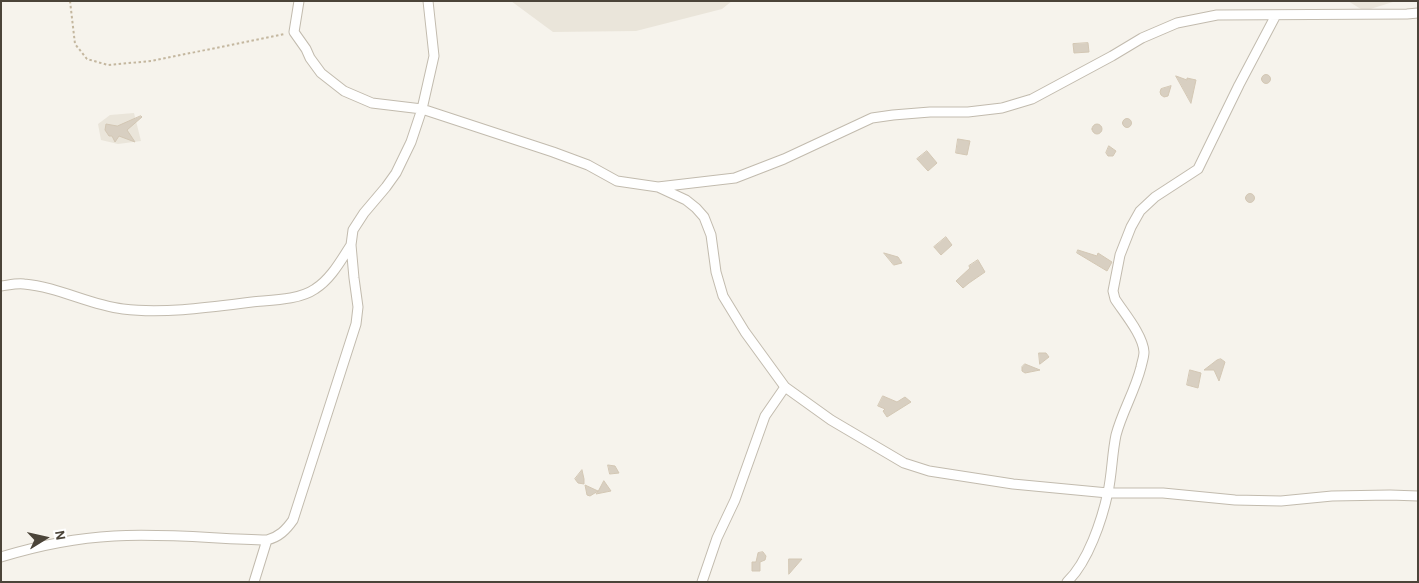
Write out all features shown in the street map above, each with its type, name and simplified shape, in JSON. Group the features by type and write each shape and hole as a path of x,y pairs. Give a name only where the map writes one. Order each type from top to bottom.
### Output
{"street":[{"path":"299,1 294,32 321,73 344,92 372,103 422,109 588,165 617,182 658,187 735,178 784,159 872,118 930,112 968,112 1002,108 1032,99 1142,38 1177,23 1217,15 1418,13"},
{"path":"1,557 66,542 114,536 268,540 275,538 285,531 293,520 356,324 358,307 351,245 353,230 396,173 411,142 422,109 434,56 428,1"},
{"path":"1067,582 1076,574 1088,551 1108,493 1116,436 1139,375 1144,354 1142,343 1115,299 1113,291 1120,255 1131,227 1140,211 1155,197 1198,170 1239,85 1276,15"},
{"path":"658,187 686,200 704,217 711,235 716,272 723,296 745,332 785,387 831,420 904,463 929,470 1004,482 1108,493 1163,493 1235,500 1281,501 1332,496 1418,496"},
{"path":"1,286 23,284 58,290 91,302 123,309 157,311 223,306 290,298 314,290 326,280 351,245"},
{"path":"702,582 717,538 735,500 765,416 785,387"},
{"path":"254,582 268,540"}],"path":[{"path":"70,1 75,44 87,59 108,65 151,61 294,32"}],"shaded area":[{"path":"511,1 732,1 722,9 636,31 553,32"},
{"path":"1348,1 1396,1 1364,11"},
{"path":"134,113 141,141 118,144 101,140 98,124 110,115"}],"building":[{"path":"1088,43 1089,52 1074,53 1073,44"},
{"path":"1266,74 1271,79 1266,84 1261,79"},
{"path":"1176,76 1187,80 1187,78 1196,80 1191,103"},
{"path":"1171,86 1168,96 1164,97 1161,95 1161,89"},
{"path":"141,116 127,130 135,142 119,136 115,142 112,136 109,136 105,130 106,124 117,126"},
{"path":"1127,118 1132,123 1127,128 1122,123"},
{"path":"1095,124 1099,124 1102,129 1101,133 1095,134 1092,131 1092,127"},
{"path":"958,139 970,141 967,155 956,153"},
{"path":"1109,146 1116,151 1113,156 1108,156 1106,153"},
{"path":"927,151 937,163 928,171 917,159"},
{"path":"1250,193 1255,198 1250,203 1245,198"},
{"path":"946,237 952,245 941,255 934,247"},
{"path":"1078,250 1097,256 1098,253 1112,262 1107,271 1077,253"},
{"path":"884,253 898,257 902,263 894,265"},
{"path":"978,260 985,272 963,288 956,281 970,268 969,266"},
{"path":"1039,353 1046,353 1049,357 1040,364"},
{"path":"1221,359 1225,362 1219,381 1214,370 1204,370"},
{"path":"1025,364 1040,370 1025,373 1022,371 1022,367"},
{"path":"1190,370 1201,373 1198,388 1187,385"},
{"path":"883,396 897,402 905,397 911,402 887,417 883,411 885,409 878,406"},
{"path":"608,465 615,466 619,473 610,474"},
{"path":"582,470 584,484 578,483 575,479"},
{"path":"604,481 611,491 596,494"},
{"path":"585,485 598,491 590,496 587,495"},
{"path":"763,552 766,556 765,560 760,562 760,571 752,571 752,562 756,562 758,553"},
{"path":"789,559 802,559 789,574"}]}
